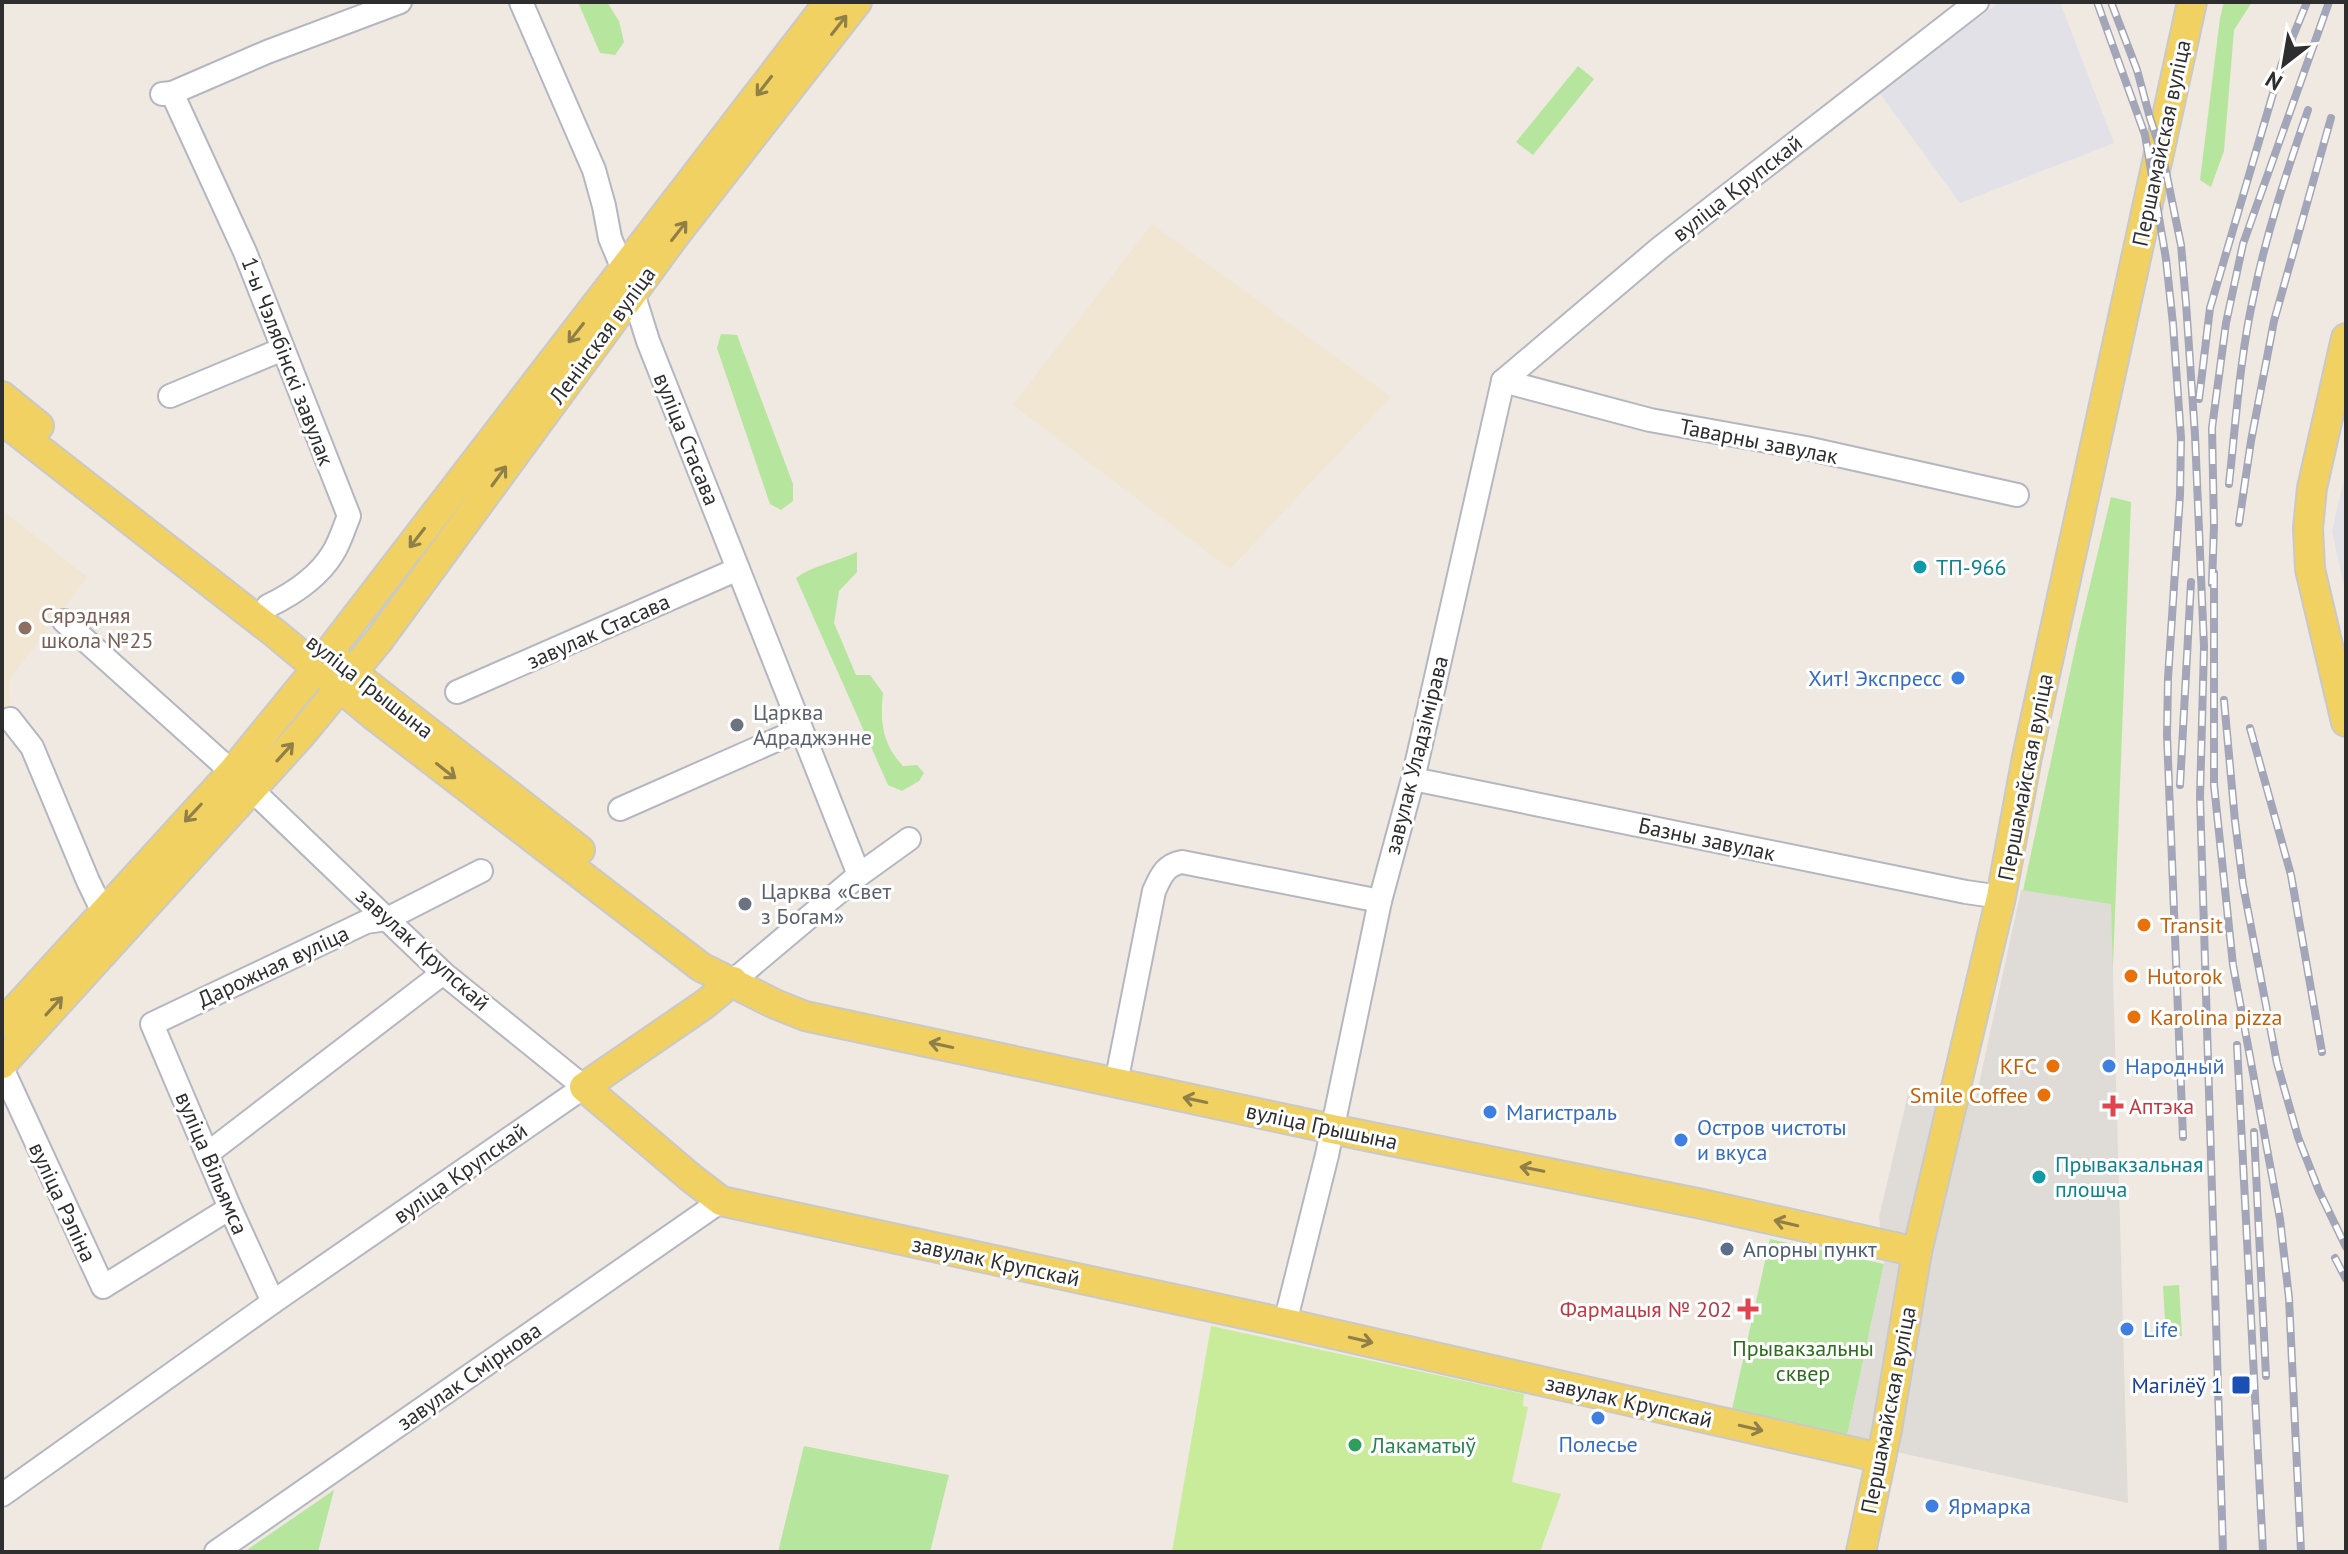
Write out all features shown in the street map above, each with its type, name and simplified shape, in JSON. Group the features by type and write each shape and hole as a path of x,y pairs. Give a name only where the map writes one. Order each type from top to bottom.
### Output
{"main road":[{"name":"Ленінская вуліца","path":"346,680 379,640 628,282 829,2"},
{"name":"Ленінская вуліца","path":"322,661 857,2"},
{"name":"Першамайская вуліца","path":"1861,1552 1881,1458 1917,1252 2001,897 2027,757 2192,2"},
{"path":"2346,338 2312,488 2308,528 2310,569 2346,722"},
{"name":"вуліца Грышына","path":"2,396 268,606 322,661 346,680 710,951 733,981 775,1004 805,1016 1917,1252"},
{"name":"вуліца Грышына","path":"2,420 276,634 322,661"},
{"path":"2,1066 241,780 322,661"},
{"path":"2,1024 103,912 346,680"},
{"name":"вуліца Крупскай","path":"584,1087 705,1004 733,981"},
{"name":"завулак Крупскай","path":"584,1087 721,1201 1285,1323 1881,1458"}],"street":[{"name":"1-ы Чэлябінскі завулак","path":"268,606 307,583 333,554 349,516 245,252 167,94 400,2"},
{"name":"вуліца Стасава","path":"521,2 594,170 610,238 648,341 859,875"},
{"name":"вуліца Крупскай","path":"1503,381 1660,248 1977,2"},
{"path":"170,396 283,349"},
{"name":"Таварны завулак","path":"1503,381 1650,420 1806,448 2017,495"},
{"name":"завулак Уладзімірава","path":"1285,1323 1332,1129 1380,901 1413,779 1503,381"},
{"name":"завулак Стасава","path":"457,692 738,569"},
{"name":"завулак Крупскай","path":"64,621 241,780 443,973 584,1087"},
{"path":"10,719 32,747 103,912"},
{"path":"620,809 801,729"},
{"name":"Базны завулак","path":"1413,779 2001,897"},
{"name":"вуліца Крупскай","path":"733,981 859,875 909,839"},
{"path":"1116,1083 1154,891 1162,872 1172,864 1182,862 1380,901"},
{"name":"Дарожная вуліца","path":"152,1024 366,922 387,919 481,871"},
{"path":"207,1154 443,973"},
{"name":"вуліца Вільямса","path":"152,1024 273,1302"},
{"name":"вуліца Рэпіна","path":"2,1066 103,1287 230,1208"},
{"name":"вуліца Крупскай","path":"2,1495 273,1302 584,1087"},
{"name":"завулак Смірнова","path":"216,1552 721,1201"}],"shaded area":[{"path":"2000,2 2060,2 2114,143 1960,203 1878,91"},
{"path":"1152,224 1391,397 1230,569 1013,405"},
{"path":"2346,470 2346,596 2332,531"},
{"name":"Сярэдняя школа №25","path":"2,510 87,577 9,680 10,714 2,723"},
{"name":"Прывакзальная плошча","path":"2021,890 2111,904 2128,1503 1846,1441 1884,1264 1879,1217 1909,1090 1975,1102"}],"green space":[{"path":"578,2 607,2 619,21 624,42 615,55 600,53"},
{"path":"2224,2 2252,2 2234,30 2224,151 2211,187 2200,180"},
{"path":"1578,66 1594,79 1533,155 1516,142"},
{"path":"721,334 737,335 793,484 793,501 781,510 770,504 717,348"},
{"path":"2111,497 2131,502 2106,1145 1973,1123 2078,635"},
{"path":"857,552 857,572 839,591 834,623 856,675 870,675 883,693 882,723 896,758 903,766 917,765 924,773 919,781 902,791 888,785 796,578"},
{"name":"Прывакзальны сквер","path":"1770,1239 1884,1264 1846,1441 1732,1409"},
{"path":"2179,1285 2182,1336 2166,1337 2163,1286"},
{"name":"Лакаматыў","path":"1211,1326 1524,1394 1523,1406 1528,1407 1512,1482 1561,1494 1540,1552 1172,1552"},
{"path":"804,1446 949,1475 930,1552 778,1552"},
{"path":"334,1490 318,1552 244,1552"}],"railway":[{"path":"2097,2 2145,135 2166,259 2173,324 2181,438 2167,735 2183,1137"},
{"path":"2111,2 2137,70 2163,157 2181,245 2186,303 2204,647 2200,797 2223,1552"},
{"path":"2199,399 2210,308 2282,63 2307,2"},
{"path":"2212,584 2212,428 2226,323 2243,244 2329,2"},
{"path":"2229,484 2249,317 2271,224 2308,110"},
{"path":"2239,523 2274,321 2331,118"},
{"path":"2214,573 2214,785 2233,965 2280,1219 2289,1298 2301,1552"},
{"path":"2180,785 2191,582"},
{"path":"2224,700 2243,885 2277,1063 2298,1137 2346,1247"},
{"path":"2250,728 2291,875 2322,1052"},
{"path":"2237,1045 2263,1552"},
{"path":"2254,1132 2266,1376"},
{"path":"2335,1258 2346,1279"}],"place":[{"name":"ТП-966","path":"1920,567"},
{"name":"Сярэдняя школа №25","path":"25,628"},
{"name":"Хит! Экспресс","path":"1958,678"},
{"name":"Царква Адраджэнне","path":"737,725"},
{"name":"Царква «Свет з Богам»","path":"745,904"},
{"name":"Transit","path":"2144,925"},
{"name":"Hutorok","path":"2131,976"},
{"name":"Karolina pizza","path":"2134,1017"},
{"name":"KFC","path":"2053,1066"},
{"name":"Народный","path":"2109,1066"},
{"name":"Smile Coffee","path":"2044,1095"},
{"name":"Аптэка","path":"2113,1106"},
{"name":"Магистраль","path":"1490,1112"},
{"name":"Остров чистоты и вкуса","path":"1681,1140"},
{"name":"Прывакзальная плошча","path":"2039,1177"},
{"name":"Апорны пункт","path":"1727,1249"},
{"name":"Фармацыя № 202","path":"1748,1309"},
{"name":"Life","path":"2127,1329"},
{"name":"Магілёў 1","path":"2241,1385"},
{"name":"Полесье","path":"1598,1418"},
{"name":"Лакаматыў","path":"1355,1445"},
{"name":"Ярмарка","path":"1932,1506"}]}
